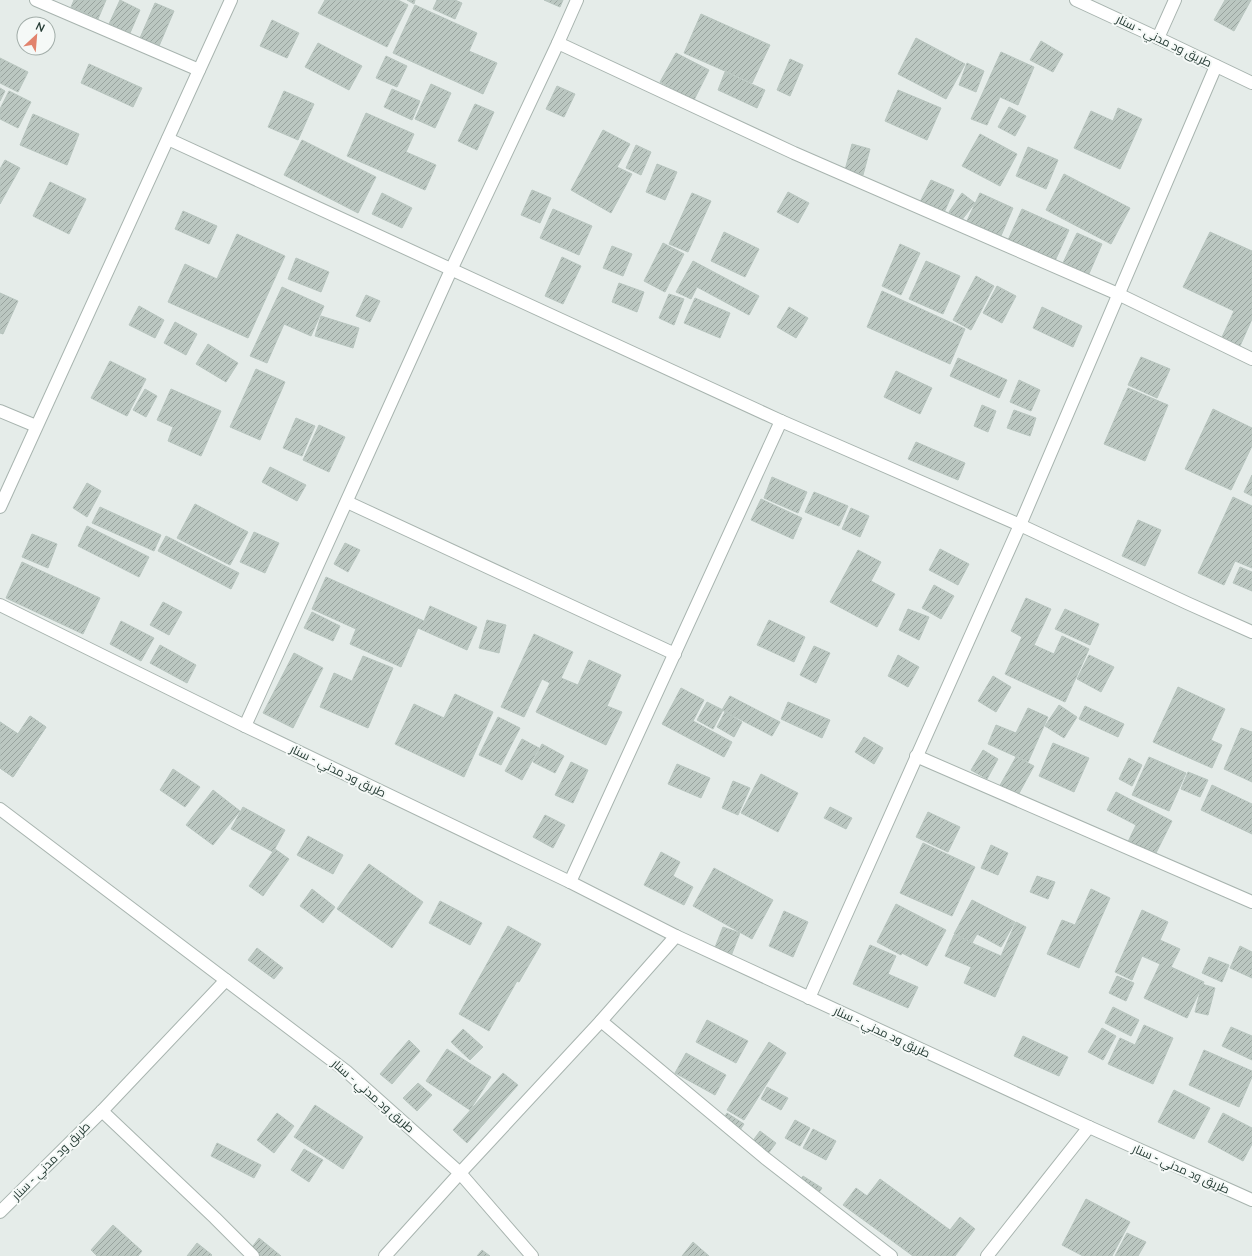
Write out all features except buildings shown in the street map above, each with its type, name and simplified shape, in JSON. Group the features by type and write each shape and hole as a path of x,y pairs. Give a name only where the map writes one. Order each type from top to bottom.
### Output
{"street":[{"path":"36,0 199,70"},
{"path":"0,507 231,0"},
{"path":"245,726 451,270 577,0"},
{"name":"طريق ود مدني - سنار","path":"1076,0 1252,83"},
{"path":"1158,38 1175,0"},
{"path":"558,43 794,153 1118,294 1252,359"},
{"path":"809,998 1020,525 1216,66"},
{"path":"168,139 781,421 1020,525 1252,632"},
{"path":"0,411 36,426"},
{"path":"570,882 781,421"},
{"path":"347,502 674,654"},
{"name":"طريق ود مدني - سنار","path":"0,605 245,726 570,882 676,936 1089,1127 1252,1200"},
{"path":"916,756 1252,902"},
{"name":"طريق ود مدني - سنار","path":"0,809 346,1071 460,1173 532,1256"},
{"path":"385,1256 601,1021 676,936"},
{"name":"طريق ود مدني - سنار","path":"0,1212 102,1111 226,980"},
{"path":"601,1021 765,1158 891,1256"},
{"path":"102,1111 253,1256"},
{"path":"987,1256 1089,1127"}]}
